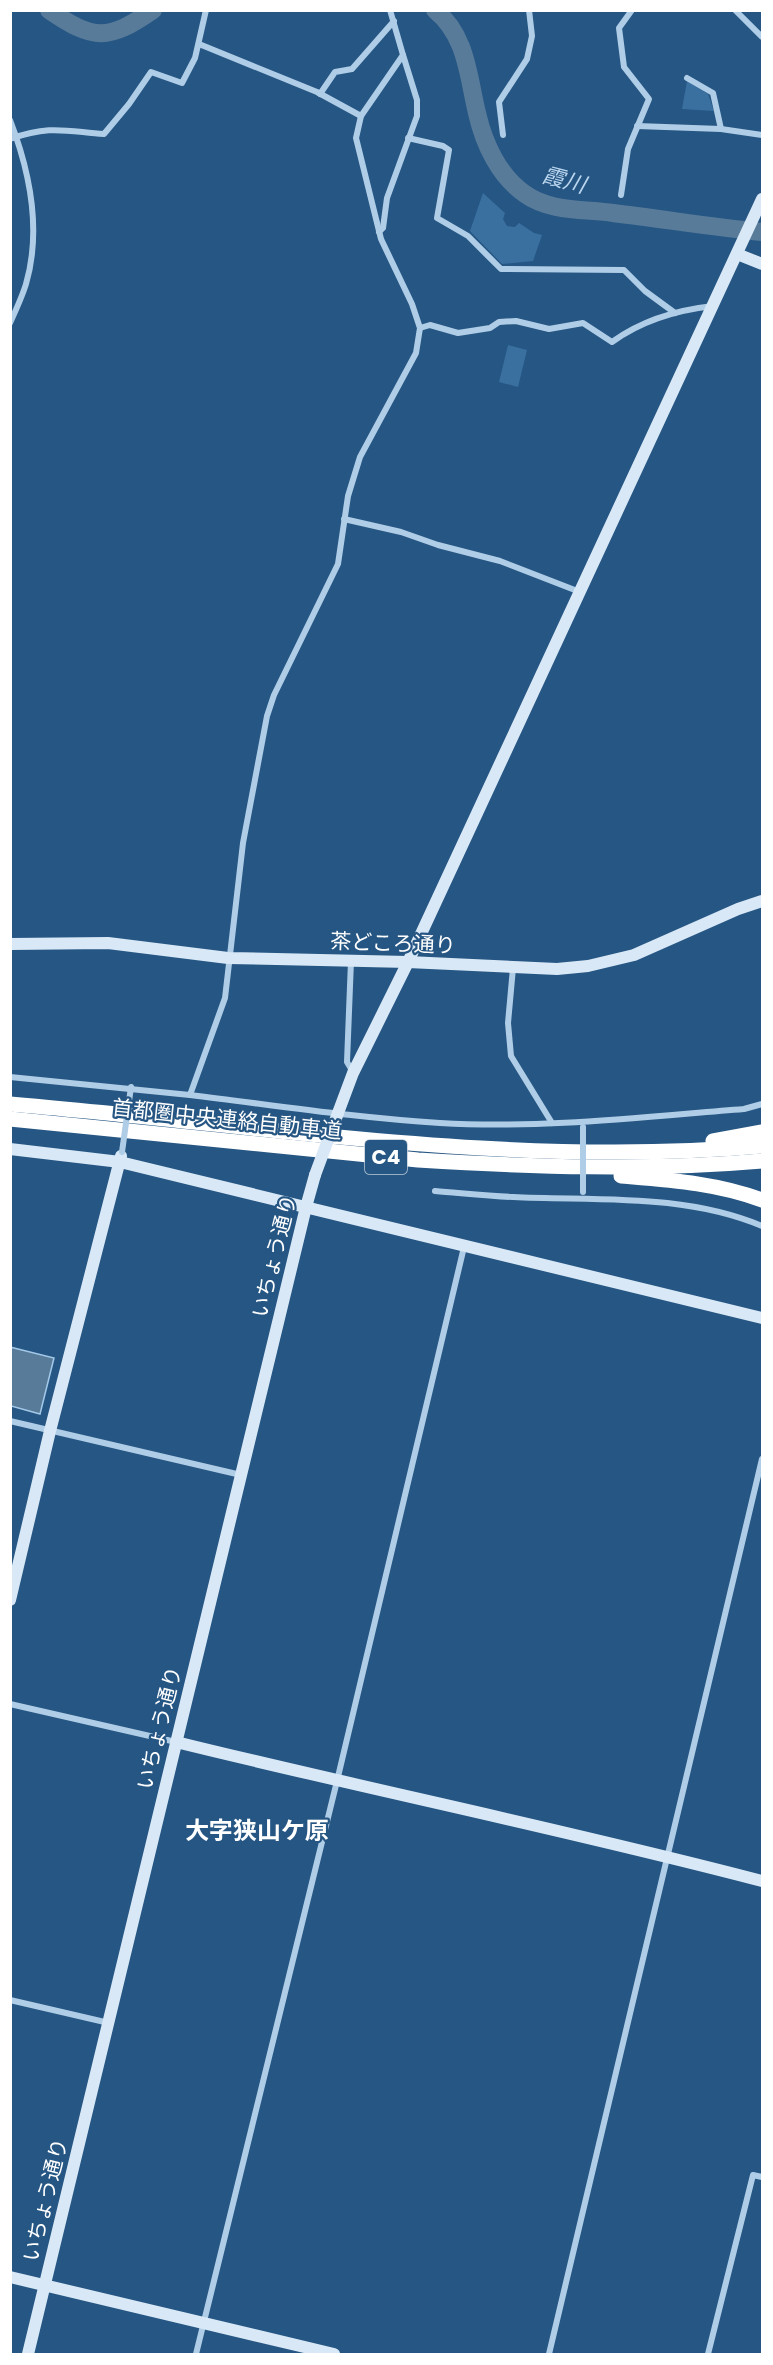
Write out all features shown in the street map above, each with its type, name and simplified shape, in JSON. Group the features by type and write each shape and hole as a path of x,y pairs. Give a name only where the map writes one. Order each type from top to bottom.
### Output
{"highway":[{"name":"首都圏中央連絡自動車道","path":"10,1104 351,1139 504,1150 602,1153 762,1146"},
{"name":"首都圏中央連絡自動車道","path":"10,1119 475,1164 603,1168 762,1161"},
{"path":"504,1150 660,1147 729,1139 762,1132"},
{"path":"475,1164 682,1181 718,1187 762,1200"}],"street":[{"path":"14,138 38,130 53,129 104,134 151,72 182,82 195,58 206,10"},
{"path":"379,232 383,228 387,198 415,122 417,107 390,10"},
{"path":"503,135 499,102 527,58 532,36 529,10"},
{"path":"621,195 628,149 649,99 624,67 619,28 632,10"},
{"path":"735,10 762,37"},
{"path":"320,94 335,72 352,69 394,21"},
{"path":"199,44 320,94 361,116"},
{"path":"190,1095 225,998 243,843 267,716 274,695 338,564 348,496 360,457 416,353 420,328 412,304 389,260 379,232 356,138 361,116 403,55"},
{"path":"687,78 713,93 721,129"},
{"path":"10,120 34,211 26,286 10,323"},
{"path":"637,126 721,129 762,135"},
{"path":"408,138 443,146 449,150 437,218 468,236 501,269 624,270 645,291 675,313"},
{"name":"いちょう通り","path":"28,2355 315,1175 353,1073 408,962 762,200"},
{"path":"738,250 762,264"},
{"path":"420,328 430,325 458,333 490,328 499,322 516,321 549,329 583,323 612,342 630,328 675,313 713,306"},
{"path":"344,519 401,532 438,545 500,561 580,592"},
{"name":"茶どころ通り","path":"10,944 108,943 228,958 351,960 556,969 588,966 634,955 762,901"},
{"path":"351,960 347,1062 353,1073"},
{"path":"513,968 508,1023 512,1056 552,1123"},
{"path":"10,1077 131,1088 441,1123 583,1125 744,1108 762,1104"},
{"path":"10,1600 50,1431 121,1157 131,1088"},
{"path":"583,1125 583,1195"},
{"path":"10,1149 89,1157 121,1157 464,1247 762,1317"},
{"path":"435,1191 512,1197 583,1195 684,1204 762,1226"},
{"path":"196,2355 337,1782 464,1247"},
{"path":"10,1422 241,1475"},
{"path":"549,2355 762,1459"},
{"path":"10,1704 337,1782 669,1856 762,1881"},
{"path":"10,2000 109,2023"},
{"path":"708,2355 753,2175 762,2177"},
{"path":"10,2277 334,2355"}],"shaded area":[{"path":"687,81 708,94 714,111 682,109"},
{"path":"483,193 505,213 503,219 507,226 515,227 519,223 534,233 542,235 533,261 502,264 470,231"},
{"path":"508,345 527,350 518,387 499,382"},
{"path":"10,1347 54,1358 40,1414 11,1406"}],"waterway":[{"name":"霞川","path":"49,10 78,27 90,32 101,33 112,32 124,27 153,10"},
{"name":"霞川","path":"435,10 454,32 465,57 480,125 488,148 500,169 525,194 545,204 568,209 762,232"}],"district":[{"name":"大字狭山ケ原","path":"257,1830"}]}
